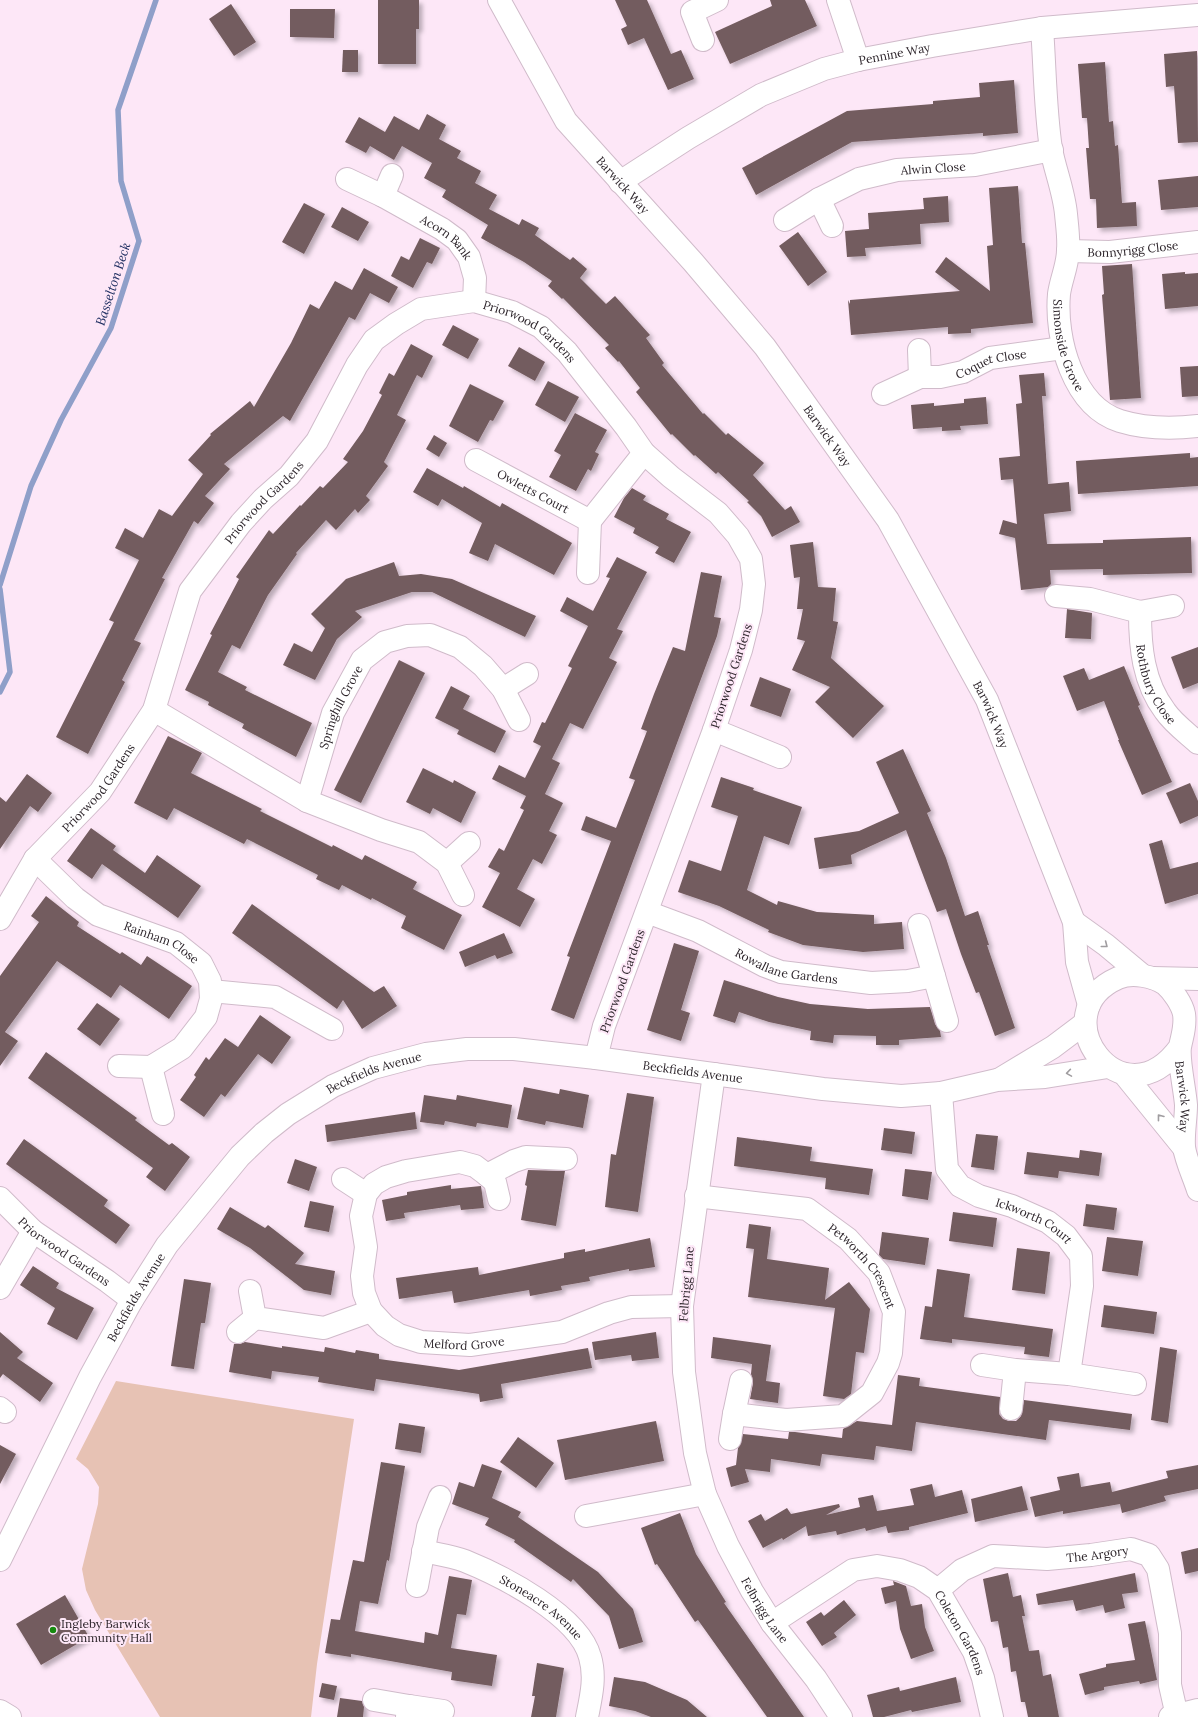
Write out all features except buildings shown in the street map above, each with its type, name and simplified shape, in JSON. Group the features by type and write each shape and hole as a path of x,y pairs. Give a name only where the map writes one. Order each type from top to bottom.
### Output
{"street":[{"name":"Barwick Way","path":"500,0 566,121 693,262 765,347 888,520 987,700 1074,922 1077,962 1087,1014"},
{"path":"703,40 689,6 717,0"},
{"path":"838,0 858,60"},
{"name":"Pennine Way","path":"620,182 688,138 761,95 824,69 858,60 1042,28 1198,15"},
{"name":"Simonside Grove","path":"1042,28 1052,150 1066,211 1068,251 1059,294 1060,319 1064,348 1070,370 1082,390 1098,409 1119,421 1150,428 1198,426"},
{"name":"Alwin Close","path":"785,220 819,199 860,180 897,170 975,165 1052,150"},
{"path":"383,196 392,174"},
{"name":"Acorn Bank","path":"347,179 383,196 442,229 457,240 469,257 475,278 474,301"},
{"path":"819,199 832,226"},
{"name":"Bonnyrigg Close","path":"1068,251 1110,252 1198,242"},
{"name":"Priorwood Gardens","path":"0,919 35,859 100,792 154,710 190,591 241,523 263,499 289,476 317,441 357,365 374,340 396,324 421,309 474,301 512,312 541,327 567,352 626,427 644,453 671,477 718,513 738,536 751,559 754,584 751,610 741,650 714,730 604,1026 596,1058"},
{"name":"Coquet Close","path":"882,394 920,377 940,377 963,372 990,358 1064,348"},
{"path":"919,350 920,377"},
{"path":"588,574 590,521 644,453"},
{"name":"Owletts Court","path":"476,460 590,521"},
{"path":"1056,596 1090,599 1140,612 1173,606"},
{"name":"Rothbury Close","path":"1140,612 1140,642 1147,680 1165,712 1198,743"},
{"name":"Springhill Grove","path":"307,801 333,713 362,660 385,642 407,636 430,635 460,647 483,666 503,690 519,720"},
{"path":"503,690 527,674"},
{"path":"154,710 307,801 381,830 419,842 446,863 463,895"},
{"path":"714,730 780,757"},
{"path":"446,863 469,843"},
{"name":"Rainham Close","path":"35,859 75,898 98,915 176,943 201,963 210,981 211,991 211,999 206,1017 182,1048 151,1067"},
{"name":"Rowallane Gardens","path":"647,912 698,931 765,966 781,972 871,983 908,981 934,976"},
{"path":"1074,922 1147,977 1164,984 1176,997 1184,1014 1187,1036 1171,1060 1157,1070 1138,1075 1116,1070 1096,1056 1087,1037 1087,1014 1097,993 1108,983 1121,977 1147,977 1198,979"},
{"path":"918,925 947,1021"},
{"path":"211,991 275,997 332,1029"},
{"name":"Beckfields Avenue","path":"997,1080 1053,1046 1087,1014"},
{"name":"Barwick Way","path":"1187,1036 1184,1148 1198,1190"},
{"name":"Beckfields Avenue","path":"0,1560 90,1377 132,1300 167,1245 240,1156 264,1133 288,1114 333,1086 381,1066 426,1054 467,1049 514,1049 596,1058 865,1094 902,1096 941,1093 997,1080 1116,1070"},
{"path":"119,1066 151,1067 163,1114"},
{"name":"Barwick Way","path":"1116,1070 1184,1148"},
{"name":"Felbrigg Lane","path":"714,1074 682,1306 684,1372 695,1454 706,1494 728,1546 752,1591 772,1623 816,1678 842,1717"},
{"name":"Ickworth Court","path":"941,1093 947,1169 960,1186 979,1196 1012,1206 1048,1222 1066,1236 1081,1256 1082,1286 1069,1374"},
{"path":"487,1175 526,1156 566,1159"},
{"path":"343,1179 366,1194 374,1184 386,1177 406,1171 460,1162 475,1166 495,1182 499,1199"},
{"name":"Melford Grove","path":"366,1194 361,1216 366,1247 362,1276 364,1293 371,1311 385,1326 400,1335 421,1342 470,1345 562,1332 609,1313 631,1307 682,1306"},
{"name":"Petworth Crescent","path":"696,1196 807,1209 848,1239 879,1273 894,1312 891,1353 888,1363 872,1393 843,1416 786,1420 734,1414"},
{"name":"Priorwood Gardens","path":"0,1198 33,1231 107,1281 132,1300"},
{"path":"0,1288 33,1231"},
{"path":"250,1291 255,1318"},
{"path":"238,1332 255,1318 324,1328 371,1311"},
{"path":"982,1365 1015,1370 1069,1374 1134,1384"},
{"path":"1011,1409 1015,1370"},
{"path":"730,1439 741,1381"},
{"path":"586,1516 706,1494"},
{"path":"417,1586 428,1527 440,1497"},
{"name":"The Argory","path":"938,1590 962,1570 993,1556 1046,1558 1091,1555 1131,1549 1149,1555 1158,1569 1170,1633 1170,1685 1174,1716 1198,1710"},
{"name":"Stoneacre Avenue","path":"423,1551 464,1561 501,1578 535,1597 575,1631 590,1656 593,1674 592,1691 587,1717"},
{"name":"Coleton Gardens","path":"772,1623 853,1570 877,1566 900,1570 919,1577 938,1590 974,1652 983,1678 992,1717"},
{"path":"374,1700 408,1711 443,1711"},
{"path":"0,1711 10,1717"}],"shaded area":[{"path":"116,1381 354,1419 317,1664 311,1717 160,1717 95,1610 86,1590 82,1569 98,1504 99,1487 88,1469 76,1459"}],"waterway":[{"name":"Basselton Beck","path":"0,585 31,486 61,420 111,328 139,241 121,181 118,110 156,0"},
{"name":"Basselton Beck","path":"0,589 10,672 0,692"}],"place":[{"name":"Ingleby Barwick Community Hall","path":"53,1630"}]}
